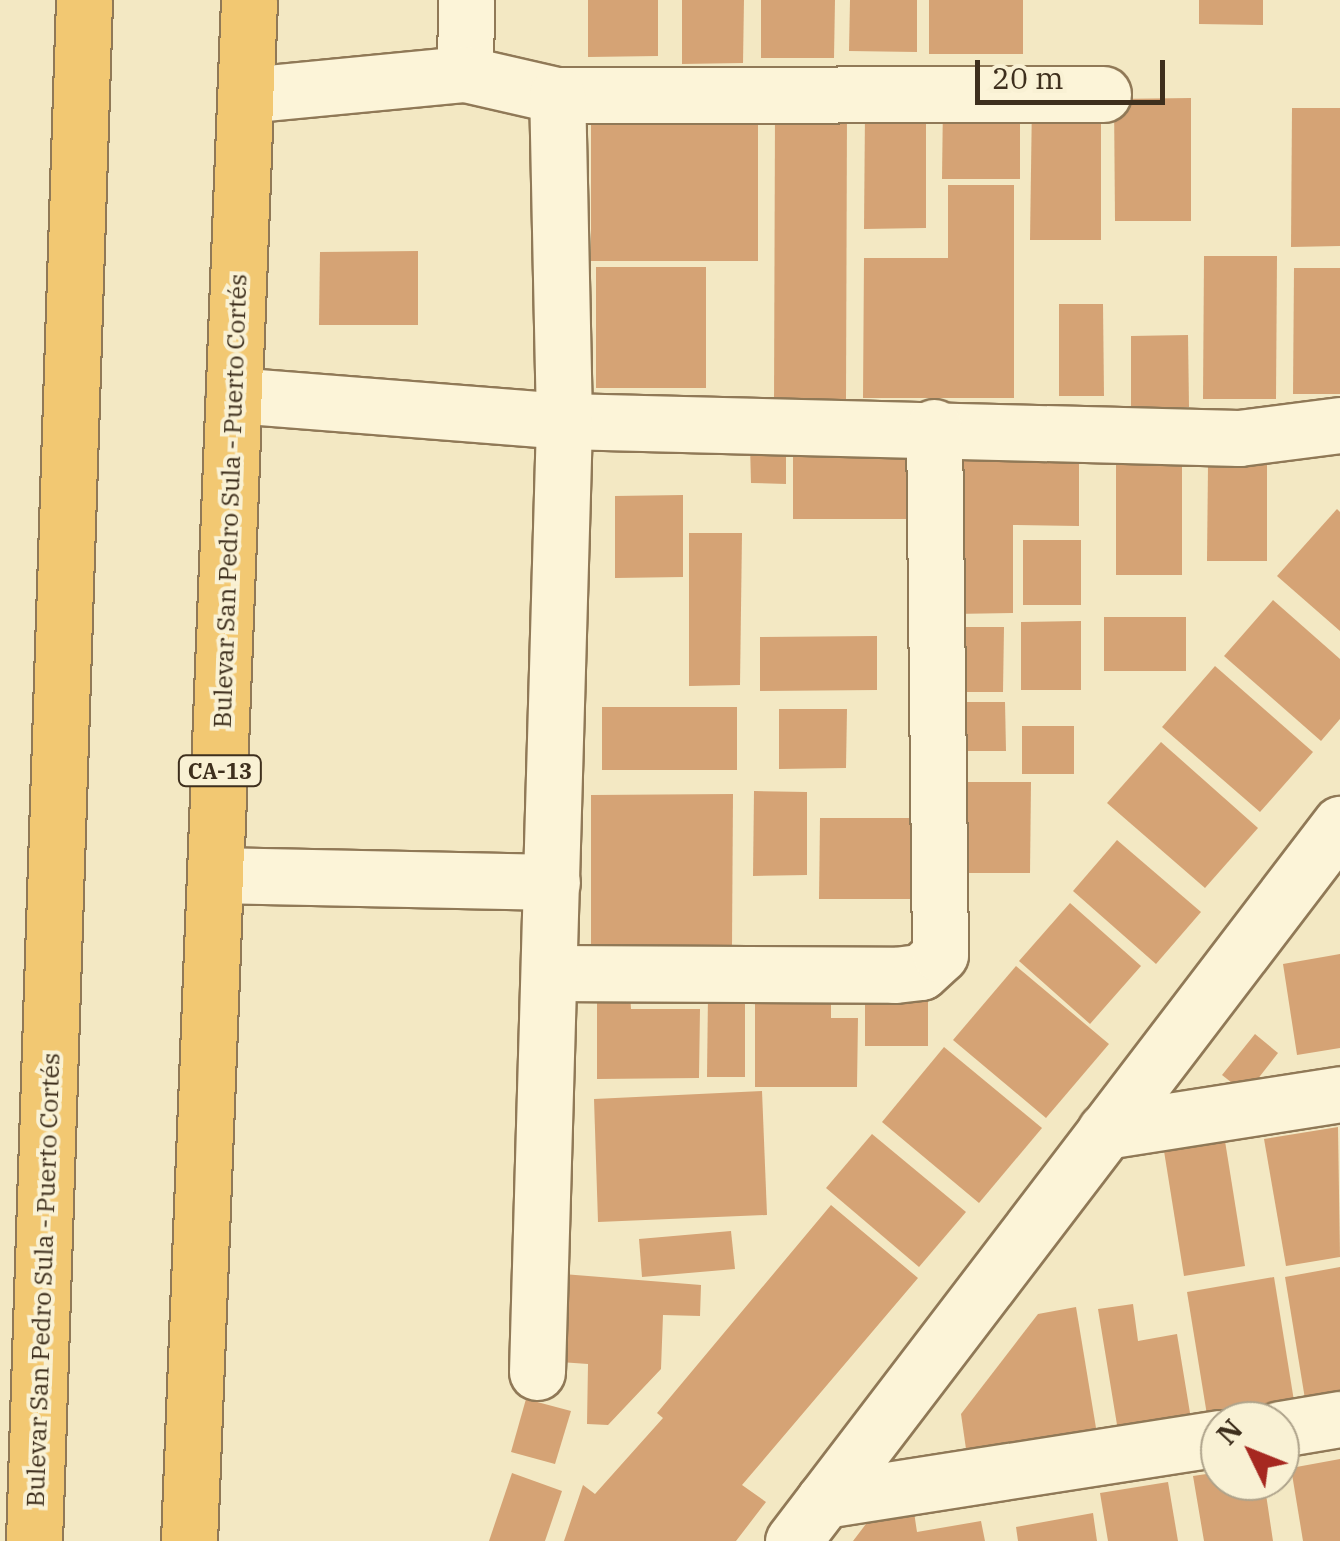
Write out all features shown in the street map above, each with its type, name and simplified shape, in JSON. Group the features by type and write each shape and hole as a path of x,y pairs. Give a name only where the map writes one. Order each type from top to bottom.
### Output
{"highway":[{"name":"Bulevar San Pedro Sula - Puerto Cortés","path":"34,1541 84,0"},
{"name":"Bulevar San Pedro Sula - Puerto Cortés","path":"189,1541 248,0"}],"street":[{"path":"465,74 466,0"},
{"path":"246,95 465,74 556,95 1103,94"},
{"path":"538,1372 564,420 556,95"},
{"path":"234,395 564,420 934,426 1238,438 1340,425"},
{"path":"550,973 895,975 921,972 940,954 934,426"},
{"path":"809,1521 1340,824"},
{"path":"216,875 552,882"},
{"path":"1105,1131 1340,1094"},
{"path":"1300,1426 1340,1420"},
{"path":"809,1521 1200,1442"}],"building":[{"path":"588,0 658,0 658,56 588,57"},
{"path":"682,0 744,0 743,63 682,64"},
{"path":"761,0 835,0 834,58 761,58"},
{"path":"850,0 917,0 917,52 849,51"},
{"path":"929,0 1023,0 1023,54 929,54"},
{"path":"1199,0 1263,0 1263,25 1199,24"},
{"path":"1191,98 1191,221 1115,221 1114,99"},
{"path":"943,101 1020,102 1020,179 942,179"},
{"path":"1032,101 1101,101 1101,240 1030,240"},
{"path":"1292,108 1340,108 1340,246 1291,247"},
{"path":"865,111 926,111 926,228 864,229"},
{"path":"847,112 846,402 774,403 775,114"},
{"path":"758,116 758,261 591,261 591,117"},
{"path":"948,185 1014,185 1014,398 863,398 864,258 948,258"},
{"path":"418,251 418,325 319,325 320,252"},
{"path":"1204,256 1277,256 1276,399 1203,399"},
{"path":"596,267 706,267 706,388 596,388"},
{"path":"1294,268 1340,268 1340,394 1293,394"},
{"path":"1059,304 1103,304 1104,396 1059,396"},
{"path":"1188,335 1189,407 1131,407 1131,336"},
{"path":"793,442 906,442 906,519 793,519"},
{"path":"954,444 1079,444 1079,526 1013,525 1013,613 953,614"},
{"path":"750,445 786,445 786,484 751,483"},
{"path":"1116,455 1182,455 1182,575 1116,575"},
{"path":"1208,465 1267,465 1267,561 1207,561"},
{"path":"683,495 683,577 615,578 615,496"},
{"path":"1337,509 1340,512 1340,631 1277,576"},
{"path":"689,533 742,533 740,685 689,686"},
{"path":"1023,540 1081,540 1081,605 1023,605"},
{"path":"1273,600 1340,659 1340,719 1321,741 1224,656"},
{"path":"1104,617 1186,617 1186,671 1104,671"},
{"path":"1081,621 1081,690 1021,690 1021,622"},
{"path":"962,627 1004,627 1003,692 962,692"},
{"path":"877,636 877,690 760,691 760,637"},
{"path":"1215,666 1313,752 1260,812 1162,727"},
{"path":"956,702 1005,702 1006,751 957,751"},
{"path":"602,707 737,707 737,770 602,770"},
{"path":"779,709 847,709 846,768 779,769"},
{"path":"1022,726 1074,726 1074,774 1022,774"},
{"path":"1161,742 1258,828 1205,888 1107,803"},
{"path":"961,782 1031,782 1030,873 960,873"},
{"path":"754,791 807,792 807,875 753,876"},
{"path":"733,794 732,946 591,947 591,795"},
{"path":"820,818 929,818 928,899 819,899"},
{"path":"1117,840 1201,912 1156,964 1073,891"},
{"path":"1070,903 1141,966 1090,1024 1019,961"},
{"path":"1340,954 1340,1048 1297,1055 1283,964"},
{"path":"1016,966 1109,1044 1046,1118 953,1040"},
{"path":"755,989 831,989 831,1018 858,1018 857,1087 755,1087"},
{"path":"865,989 928,989 928,1046 865,1046"},
{"path":"630,993 631,1009 700,1009 699,1078 597,1079 597,994"},
{"path":"708,994 745,994 745,1077 707,1077"},
{"path":"1255,1034 1278,1053 1246,1094 1222,1075"},
{"path":"944,1047 1042,1128 979,1203 882,1122"},
{"path":"762,1091 767,1215 598,1222 594,1099"},
{"path":"1338,1127 1340,1257 1286,1266 1264,1139"},
{"path":"872,1134 966,1212 919,1267 826,1188"},
{"path":"1225,1141 1245,1266 1184,1276 1164,1151"},
{"path":"831,1205 918,1278 742,1485 766,1502 736,1541 564,1541 583,1485 595,1494 663,1418 657,1413"},
{"path":"731,1231 735,1269 642,1277 639,1239"},
{"path":"1340,1267 1340,1392 1305,1399 1285,1277"},
{"path":"563,1274 701,1285 700,1316 663,1315 661,1369 608,1425 587,1424 588,1364 560,1362"},
{"path":"1274,1277 1294,1401 1205,1401 1187,1292"},
{"path":"1133,1304 1138,1341 1177,1334 1192,1425 1119,1437 1098,1309"},
{"path":"1076,1307 1097,1434 967,1456 961,1414 1038,1314"},
{"path":"526,1399 571,1411 555,1464 511,1452"},
{"path":"1340,1459 1340,1541 1303,1541 1296,1501 1300,1501 1300,1466"},
{"path":"512,1473 562,1491 545,1541 489,1541"},
{"path":"1200,1475 1200,1501 1267,1501 1273,1541 1204,1541 1193,1476"},
{"path":"1168,1482 1178,1541 1108,1541 1100,1493"},
{"path":"914,1512 917,1532 981,1521 985,1541 853,1541 869,1520"},
{"path":"1093,1513 1097,1541 1018,1541 1016,1527"}]}
